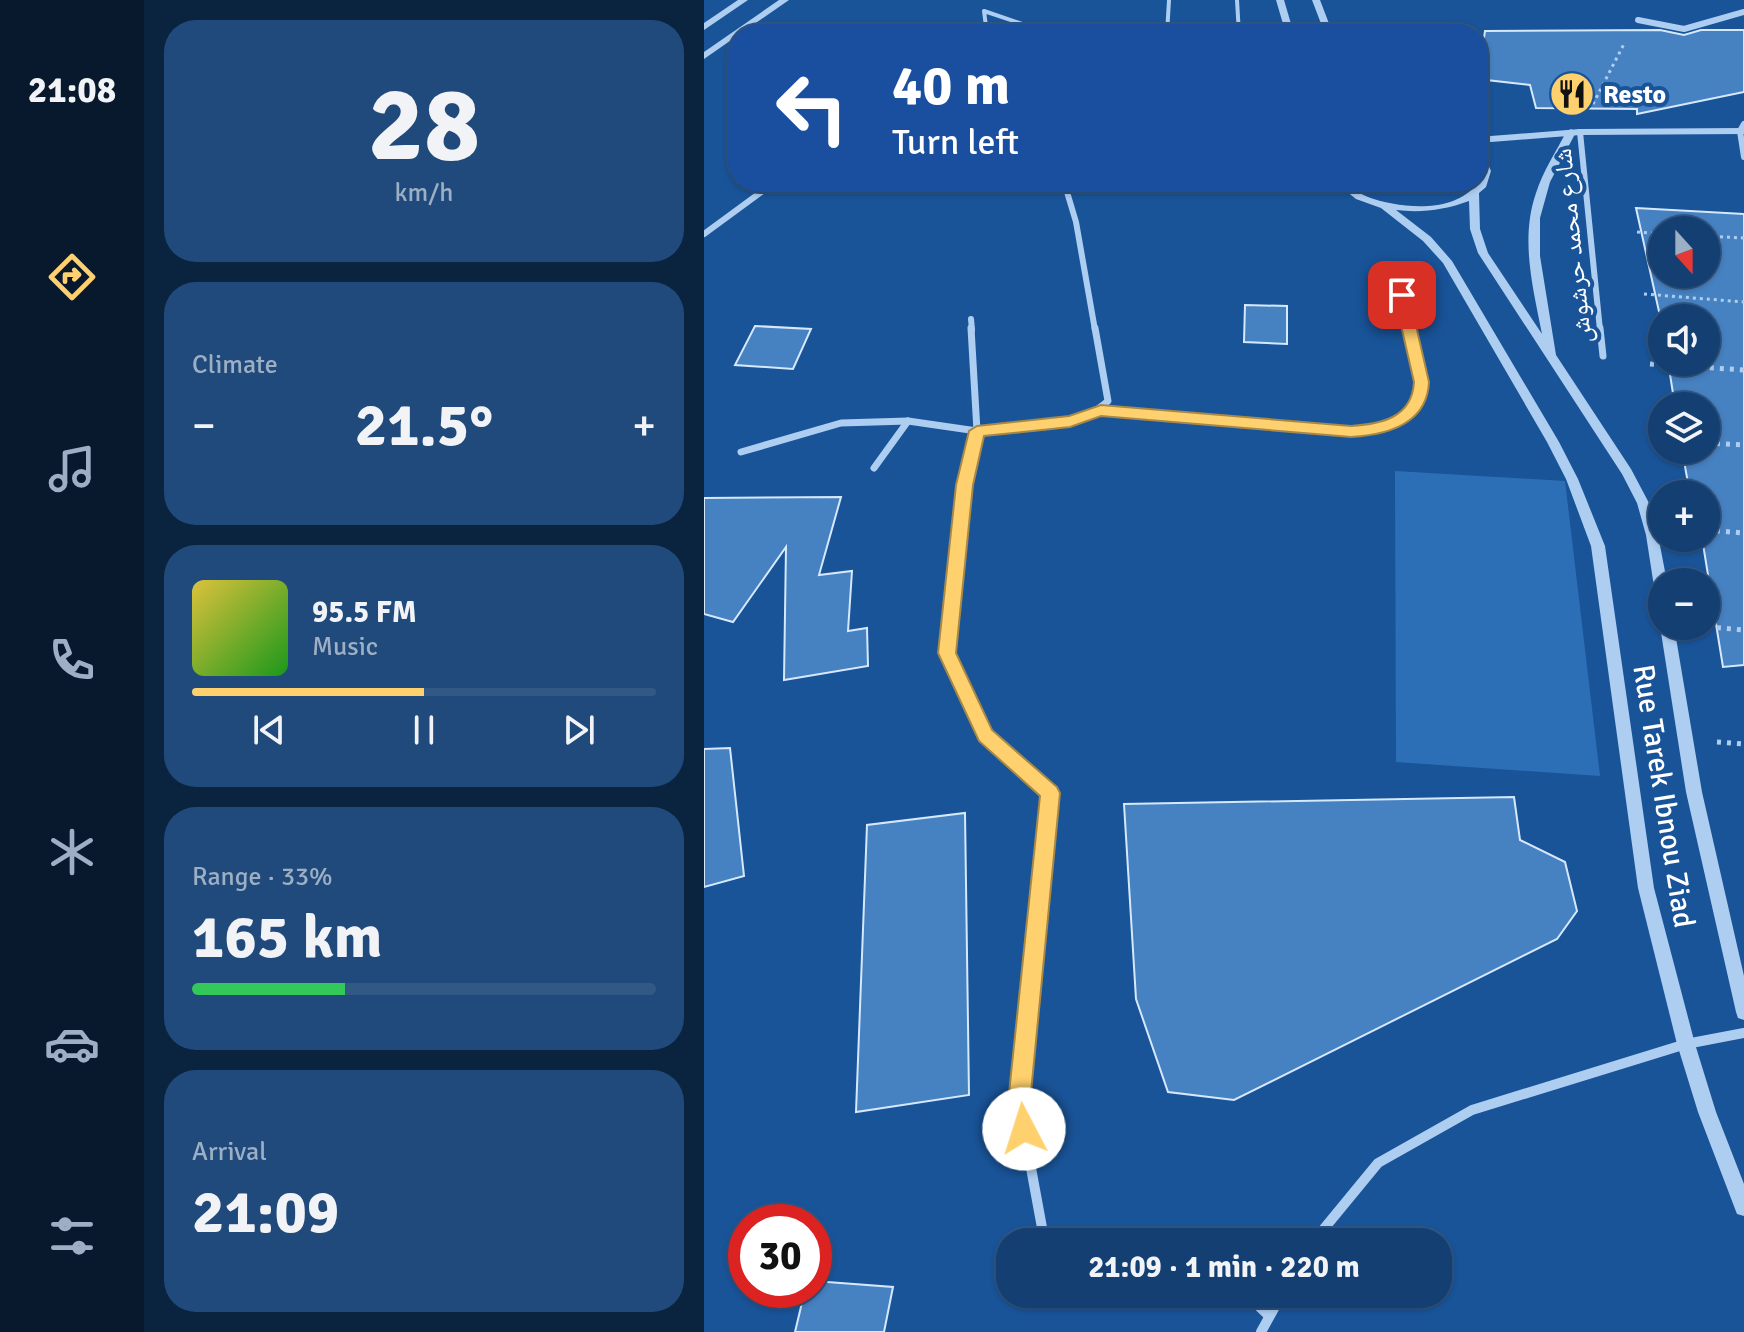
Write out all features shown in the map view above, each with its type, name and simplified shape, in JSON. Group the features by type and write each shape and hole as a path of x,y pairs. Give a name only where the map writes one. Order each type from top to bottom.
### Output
{"street":[{"path":"704,27 744,0"},
{"path":"750,24 785,0"},
{"path":"1280,0 1287,24"},
{"path":"1316,0 1325,24"},
{"path":"1638,20 1684,29 1744,12"},
{"path":"704,56 728,39"},
{"path":"1744,124 1744,157"},
{"path":"1488,139 1576,132 1742,131"},
{"path":"1552,357 1533,248 1534,223 1539,198 1576,132"},
{"name":"شارع محمد حرشوش","path":"1576,132 1603,356"},
{"path":"704,234 758,192"},
{"path":"1067,192 1076,222 1108,390 1108,401 1101,411"},
{"path":"1353,192 1363,200 1386,208 1411,211 1457,203 1474,193 1475,229 1483,253 1608,438 1643,503 1658,568"},
{"name":"Rue Tarek Ibnou Ziad","path":"1386,208 1418,232 1447,261 1553,442 1588,517 1604,575 1634,818 1646,888 1686,1044 1707,1112 1744,1207"},
{"path":"741,452 841,423 908,421 977,431 1070,422 1101,411 1351,432 1375,430 1399,422 1413,409 1421,395 1421,382 1395,265"},
{"path":"971,319 977,431 964,485 947,653 985,736 1050,793 1019,1103 1042,1228"},
{"path":"874,468 908,421"},
{"name":"Rue Tarek Ibnou Ziad","path":"1669,640 1694,792 1744,1012"},
{"path":"1325,1228 1378,1163 1472,1110 1686,1044 1744,1033"},
{"path":"1261,1308 1269,1316"},
{"path":"1261,1332 1274,1308"}],"lane":[{"path":"1168,24 1169,0"},
{"path":"1237,0 1238,24"},
{"path":"986,24 984,11 1022,24"}],"path":[{"path":"1576,132 1638,20"},
{"path":"1637,232 1648,233"},
{"path":"1720,237 1744,238"},
{"path":"1644,294 1744,302"},
{"path":"1720,368 1744,370"},
{"path":"1720,444 1744,445"},
{"path":"1720,531 1744,533"},
{"path":"1720,628 1744,630"},
{"path":"1716,742 1744,744"}],"shaded area":[{"path":"1395,471 1565,481 1600,776 1396,762"}],"building":[{"path":"1660,30 1684,35 1701,30 1744,30 1744,92 1637,114 1637,109 1536,108 1530,85 1488,80 1488,31"},
{"path":"1636,208 1744,214 1744,665 1723,667 1719,640 1720,568 1707,568 1704,552 1720,552 1720,480 1687,480 1685,464 1720,464 1720,392 1673,392 1670,376 1720,376 1720,304 1657,304 1654,288 1720,288 1720,216 1648,216 1648,262"},
{"path":"1245,305 1287,306 1287,344 1244,342"},
{"path":"755,326 811,329 793,369 735,365"},
{"path":"841,497 819,575 852,571 848,631 867,628 868,666 784,680 786,547 733,622 704,614 704,498"},
{"path":"730,748 744,876 704,887 704,749"},
{"path":"1514,797 1520,840 1565,862 1577,911 1557,939 1234,1100 1168,1092 1136,999 1124,804"},
{"path":"965,813 969,1095 856,1112 867,825"},
{"path":"832,1282 893,1287 884,1332 795,1332 801,1308 832,1308"}],"place":[{"name":"Resto","path":"1572,94"}],"route":[{"path":"1024,1129 1019,1103 1050,793 985,736 947,653 964,485 977,431 1070,422 1101,411 1351,432 1375,430 1399,422 1413,409 1421,395 1421,382 1402,295"}]}
